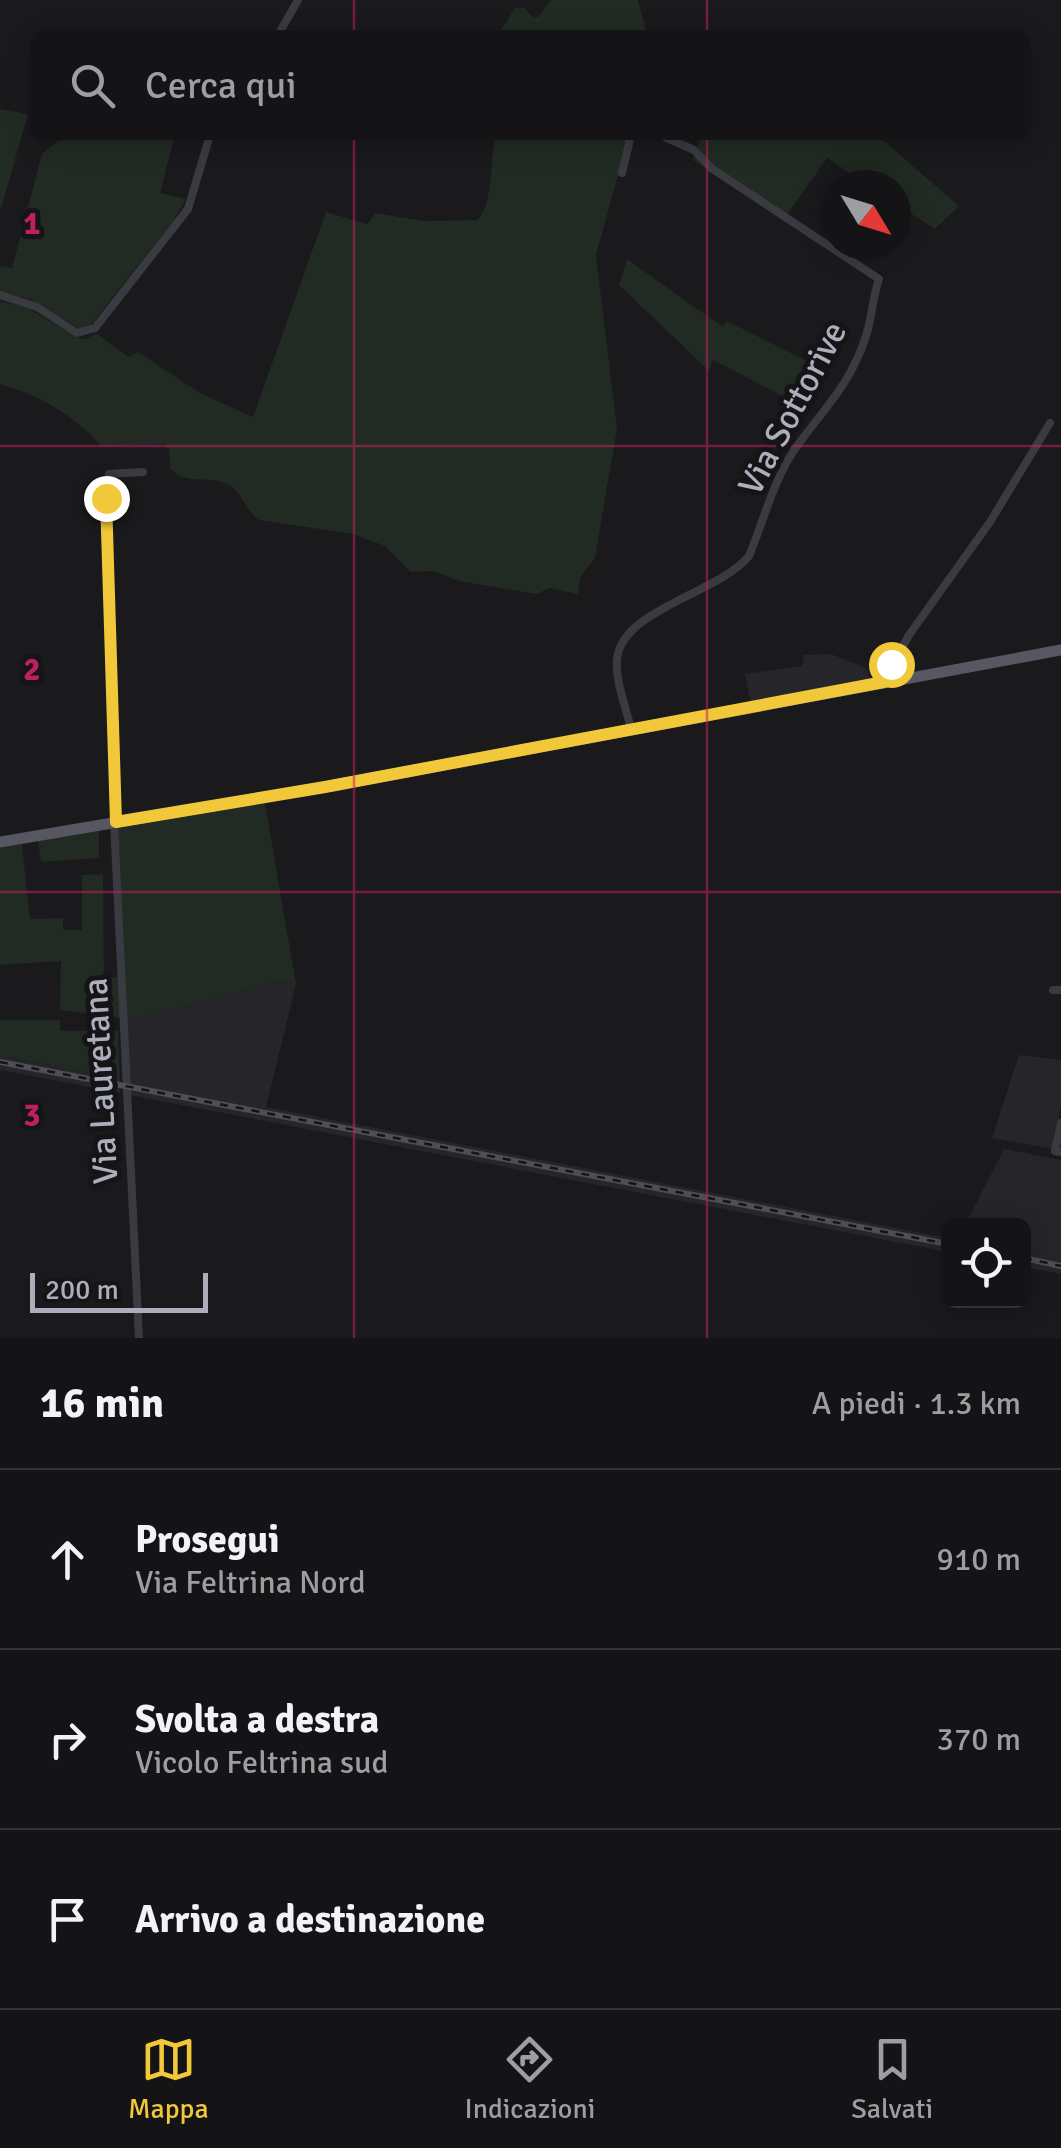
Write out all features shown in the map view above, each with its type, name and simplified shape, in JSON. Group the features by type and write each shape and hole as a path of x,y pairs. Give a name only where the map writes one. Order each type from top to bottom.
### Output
{"main road":[{"path":"0,842 344,784 1061,650"}],"street":[{"path":"281,30 298,0"},
{"path":"0,295 37,307 77,332 90,332 178,226 192,201 209,140"},
{"path":"622,174 630,140"},
{"name":"Via Sottorive","path":"630,728 616,666 620,645 642,622 722,580 749,556 792,452 831,406 860,350 879,279 711,168 694,150 671,140"},
{"path":"884,682 891,664 990,522 1050,424"},
{"name":"Via Lauretana","path":"139,1338 115,822 106,498 109,474 143,472"},
{"path":"1061,1123 1055,1151 1061,1152"}],"shaded area":[{"path":"551,0 638,0 646,30 501,30 515,8 524,8 538,17"},
{"path":"0,109 28,114 1,209 0,208"},
{"path":"174,140 160,193 186,199 174,220 90,326 81,330 32,300 0,292 0,266 12,268 42,154 58,141"},
{"path":"495,140 628,140 596,255 617,429 595,558 581,576 578,594 549,588 537,594 459,581 434,571 411,572 385,546 353,534 259,520 225,483 176,473 170,468 169,450 164,444 101,446 55,408 0,384 0,301 28,308 78,338 86,339 96,333 129,357 138,352 200,393 253,417 326,212 367,224 376,213 424,221 477,220 488,194"},
{"path":"700,140 883,140 959,206 935,229 911,214 911,170 845,170 827,158 784,219 693,160"},
{"path":"627,259 723,327 727,321 827,371 807,409 713,360 709,371 619,285"},
{"path":"831,654 866,668 872,683 751,704 745,674 802,666 804,655"},
{"path":"265,803 296,984 278,982 127,1022 118,828"},
{"path":"99,828 99,858 41,862 38,840"},
{"path":"22,844 30,919 63,918 63,930 82,930 82,875 103,874 104,976 120,978 123,1018 60,1010 61,961 0,965 0,848"},
{"path":"278,982 296,984 266,1107 941,1237 941,1251 129,1095 127,1022"},
{"path":"0,1020 60,1020 60,1031 118,1031 120,1079 0,1056"},
{"path":"1019,1055 1061,1060 1061,1105 1053,1149 992,1138"},
{"path":"0,1056 120,1079 120,1093 0,1070"},
{"path":"1004,1149 1061,1160 1061,1274 1031,1268 1031,1218 969,1218"}],"railway":[{"path":"0,1062 941,1243"},
{"path":"1031,1260 1061,1266"}],"route":[{"path":"106,498 116,822 325,787 884,682 891,664"}]}
